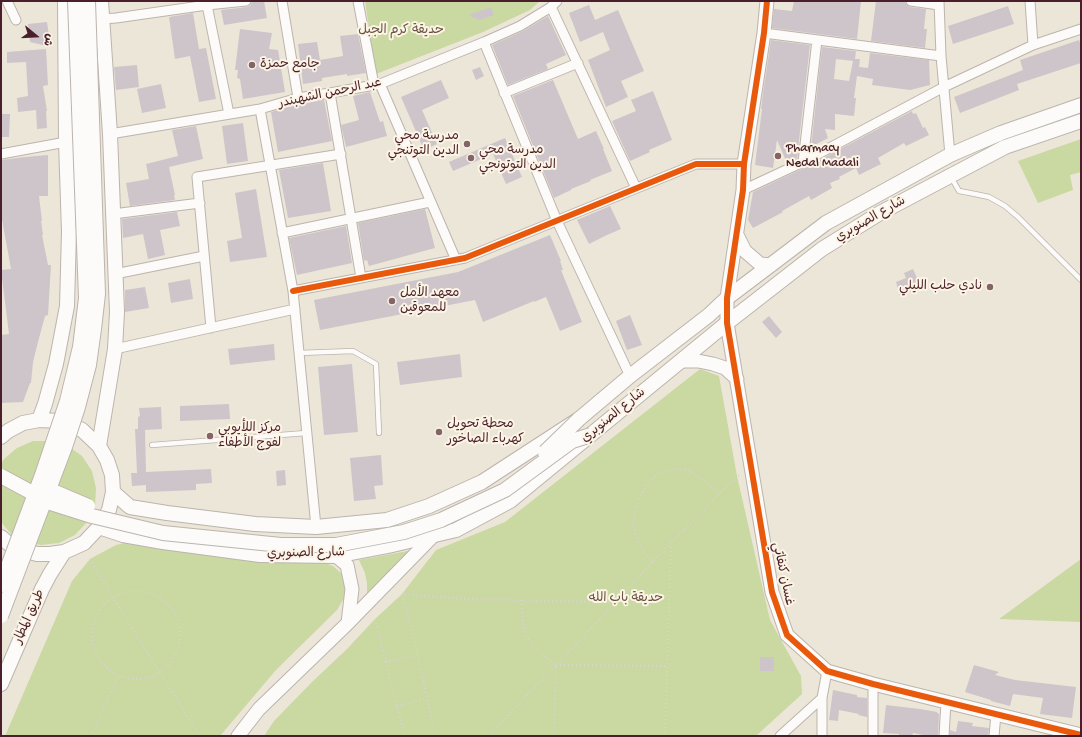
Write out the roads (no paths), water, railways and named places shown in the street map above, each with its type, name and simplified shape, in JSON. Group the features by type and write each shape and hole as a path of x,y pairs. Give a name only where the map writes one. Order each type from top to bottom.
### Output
{"main road":[{"path":"39,420 56,364 67,306 69,232 66,142 65,1"},
{"path":"1,585 67,401 81,340 86,298 74,1"},
{"path":"1,616 69,434 89,365 98,294 88,1"},
{"path":"99,446 115,350 117,312 110,134 101,1"},
{"name":"شارع الصنوبري","path":"113,492 130,507 255,524 316,528 387,520 429,506 482,482 578,418 709,315 727,298 826,223 950,155 1001,133 1081,105"},
{"name":"شارع الصنوبري","path":"99,527 123,535 163,542 260,555 336,556 388,546 456,530 510,501 727,323 822,249 880,213 1006,147 1081,121"},
{"path":"1,467 22,478 95,509 160,524 281,537 334,536 400,524 438,513 477,497 546,452 578,418"},
{"path":"1,437 8,431 23,423 39,420 62,421 82,430 99,446 107,460 112,475 113,492 109,510 99,527 84,542 64,552 36,554 9,544 1,537"},
{"path":"1,476 51,503 92,516 163,533 281,545 336,545 404,532 441,520 505,490 572,441 591,435"},
{"path":"163,542 168,513"},
{"name":"طريق المطار","path":"1,684 42,589 64,552"}],"street":[{"path":"7,1 16,20"},
{"path":"102,19 246,1"},
{"path":"282,1 298,98"},
{"path":"358,1 377,85 456,260"},
{"name":"غسان كنفاتي","path":"767,1 764,34 744,164 743,190 737,235 727,298 727,323 772,592 787,635 827,672 996,714 1049,732 1081,735"},
{"path":"911,1 939,3 941,56 950,155"},
{"path":"1030,1 1033,45"},
{"path":"554,4 578,63 636,188"},
{"name":"عبد الرحمن الشهبندر","path":"110,134 260,109 298,98 377,85 520,26 554,4"},
{"path":"207,5 229,114"},
{"path":"743,190 803,162 944,87 1033,45 1081,29"},
{"path":"764,34 941,56"},
{"path":"803,162 817,40"},
{"path":"484,42 557,221 630,376"},
{"path":"504,93 578,63"},
{"path":"330,93 361,278"},
{"path":"260,109 293,291 316,528"},
{"path":"1,154 66,142"},
{"path":"210,328 197,177 341,154"},
{"path":"293,291 465,258 696,164 744,164"},
{"path":"282,233 430,202"},
{"path":"113,214 200,203"},
{"path":"737,235 745,251 760,264 771,265"},
{"path":"115,274 204,256"},
{"path":"115,350 294,309"},
{"path":"681,361 698,361 713,364 725,368 737,379"},
{"path":"238,736 258,709 348,623 433,536"},
{"path":"336,556 347,565 352,589 348,623"},
{"path":"822,736 822,698 827,672"},
{"path":"873,684 873,736"},
{"path":"780,736 822,698"},
{"path":"944,736 946,702"},
{"path":"994,736 996,714"}],"lane":[{"path":"950,176 959,191 989,197 1005,206 1081,280"},
{"path":"299,353 353,352 376,364 379,433"},
{"path":"152,445 306,433"}],"place":[{"name":"جامع حمزة","path":"252,65"},
{"name":"مدرسة محي الدين التوتنجي","path":"467,144"},
{"name":"Pharmacy Nedal Madali","path":"778,156"},
{"name":"مدرسة محي الدين التوتونجي","path":"471,158"},
{"name":"نادي حلب الليلي","path":"990,287"},
{"name":"معهد الأمل للمعوقين","path":"392,301"},
{"name":"محطة تحويل كهرباء الصاخور","path":"439,432"},
{"name":"مركز اللأيوبي لفوج الأطفاء","path":"210,436"}],"park label":[{"name":"حديقة كرم الجبل","path":"401,31"},
{"name":"حديقة باب الله","path":"626,599"}]}
